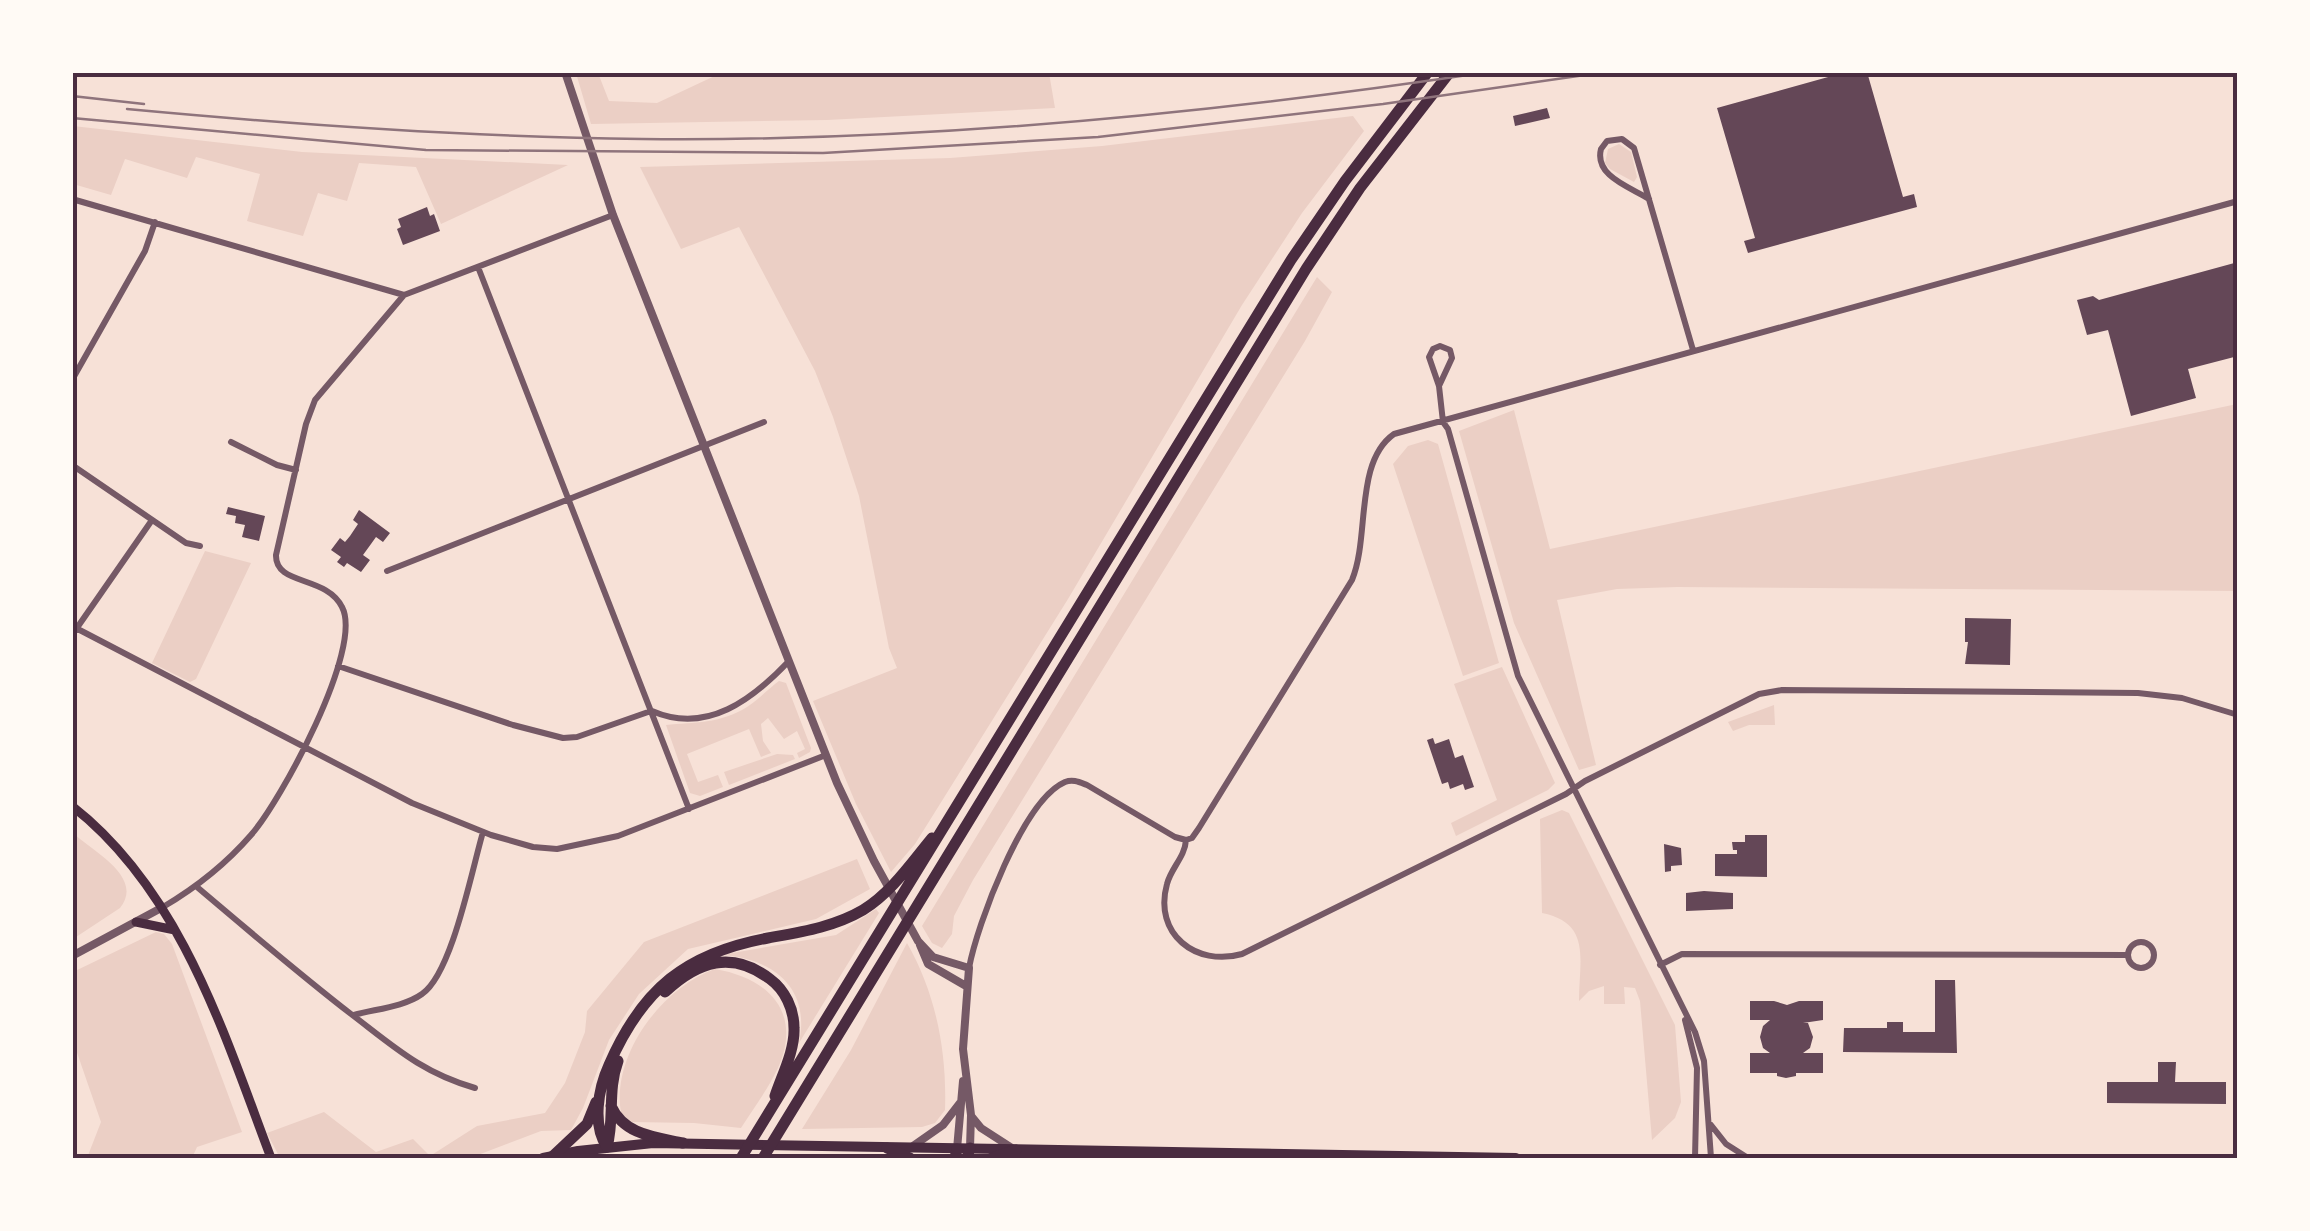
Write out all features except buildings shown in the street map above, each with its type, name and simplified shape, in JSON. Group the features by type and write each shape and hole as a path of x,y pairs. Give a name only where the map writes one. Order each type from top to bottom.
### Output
{"highway":[{"path":"742,1158 1292,260 1345,181 1428,72"},
{"path":"762,1158 1306,269 1360,188 1450,72"},
{"path":"548,1157 587,1124 606,1072 632,1019 681,967 719,949 815,930 867,908 905,871 967,793"},
{"path":"606,1146 611,1132 611,1081 623,1050 644,1015 664,993 700,967 734,961 754,968 780,987 790,1006 794,1027 791,1048 767,1119"},
{"path":"602,1089 600,1136 606,1146"},
{"path":"609,1101 627,1127 647,1136 683,1143"},
{"path":"887,1148 910,1153"},
{"path":"992,1158 1016,1150"}],"main road":[{"path":"72,806 121,852 163,907 207,997 271,1158"},
{"path":"136,922 175,930"},
{"path":"548,1157 606,1146 683,1143 887,1148"},
{"path":"910,1153 1016,1150 1516,1158"}],"street":[{"path":"565,72 614,215 826,754 874,861 918,941 938,972 966,986"},
{"path":"1649,200 1600,166 1601,149 1608,142 1622,138 1634,148 1693,350"},
{"path":"72,199 404,295"},
{"path":"2238,201 1394,434 1378,448 1370,468 1360,557 1352,580 1200,828 1186,840 1166,886 1164,907 1180,942 1209,957 1227,958 1290,931 1759,694 1782,690 2138,693 2182,698 2238,716"},
{"path":"72,956 196,887 227,862 276,802 305,748 347,633 346,618 334,596 320,586 280,572 276,564 306,424 315,400 404,295 614,215"},
{"path":"72,380 145,252 154,222"},
{"path":"478,267 689,809"},
{"path":"1438,386 1452,358 1450,350 1440,346 1429,357 1443,422 1518,676 1695,1032 1704,1061 1711,1158"},
{"path":"387,570 764,422"},
{"path":"230,442 276,465 296,470"},
{"path":"72,464 186,543 200,546"},
{"path":"152,520 74,630 412,803 510,842 557,849 618,836 826,754"},
{"path":"338,666 563,738 651,711 676,718 721,713 752,697 790,660"},
{"path":"962,1154 960,1103 968,968 994,886 1042,801 1072,780 1088,785 1186,840"},
{"path":"352,1015 409,1000 434,982 446,960 483,832"},
{"path":"196,887 283,962 432,1074 474,1088"},
{"path":"2141,942 2152,948 2154,958 2149,966 2139,968 2128,955 2130,948 2141,942"},
{"path":"926,954 968,968"},
{"path":"1660,965 1682,954 2128,955"},
{"path":"1684,1014 1696,1068 1694,1158"},
{"path":"962,1154 970,1115 964,1072"},
{"path":"910,1153 943,1126 960,1103"},
{"path":"970,1115 982,1128 1016,1150"},
{"path":"1710,1124 1726,1144 1748,1158"}],"shaded area":[{"path":"576,73 598,73 609,101 657,103 721,73 1049,73 1055,108 827,120 591,124"},
{"path":"1353,116 1364,131 1302,213 1242,305 1068,599 915,844 891,872 856,804 813,701 897,668 889,648 859,496 833,417 815,371 739,227 681,249 640,167 950,158 1102,146"},
{"path":"73,126 302,152 568,165 441,224 416,167 359,163 347,201 318,193 303,236 247,221 260,174 196,157 187,178 125,159 111,195 73,184"},
{"path":"1619,144 1631,152 1637,177 1634,182 1605,163 1608,149"},
{"path":"1317,277 1332,292 1305,341 973,880 954,916 952,934 942,948 932,943 922,926"},
{"path":"2237,404 2237,591 1677,587 1617,589 1557,600 1596,765 1579,770 1514,623 1459,431 1514,410 1550,549"},
{"path":"1428,440 1438,444 1499,663 1463,676 1393,464 1408,446"},
{"path":"205,551 251,563 196,679 190,682 152,663"},
{"path":"1502,667 1555,783 1456,836 1451,823 1497,800 1454,684"},
{"path":"779,681 786,683 810,752 799,758 797,753 805,749 797,731 784,739 768,718 761,724 763,741 771,753 761,757 749,729 687,754 698,782 718,775 723,787 700,796 690,793 666,725 727,717 747,707"},
{"path":"1774,705 1775,725 1749,725 1733,731 1728,722"},
{"path":"777,754 793,755 795,759 729,785 724,772"},
{"path":"1562,810 1569,813 1675,1025 1681,1102 1675,1118 1652,1140 1640,1001 1635,988 1624,987 1625,1004 1604,1004 1604,986 1589,991 1579,1001 1576,934 1558,918 1542,913 1540,819"},
{"path":"73,833 121,875 126,897 120,908 73,939"},
{"path":"857,859 870,889 816,919 688,949 639,994 609,1040 571,1130 541,1131 470,1158 280,1158 267,1133 324,1112 376,1152 413,1139 430,1156 477,1126 545,1113 565,1083 585,1032 587,1011 644,942"},
{"path":"876,909 879,913 799,1043 799,1006 784,979 756,962 721,955 836,935"},
{"path":"156,932 164,934 172,944 242,1132 197,1147 192,1158 87,1158 101,1122 73,1041 73,972"},
{"path":"907,943 938,1024 945,1110 935,1123 922,1127 802,1129 851,1050"},
{"path":"715,969 751,980 776,1001 786,1030 785,1048 774,1076 741,1128 631,1122 621,1113 620,1091 632,1047 659,1008 676,992"}],"railway":[{"path":"127,109 449,133 748,139 1066,122 1278,101 1488,72"},
{"path":"72,118 426,150 823,153 1098,137 1383,104 1606,72"},
{"path":"72,96 144,104"}]}
